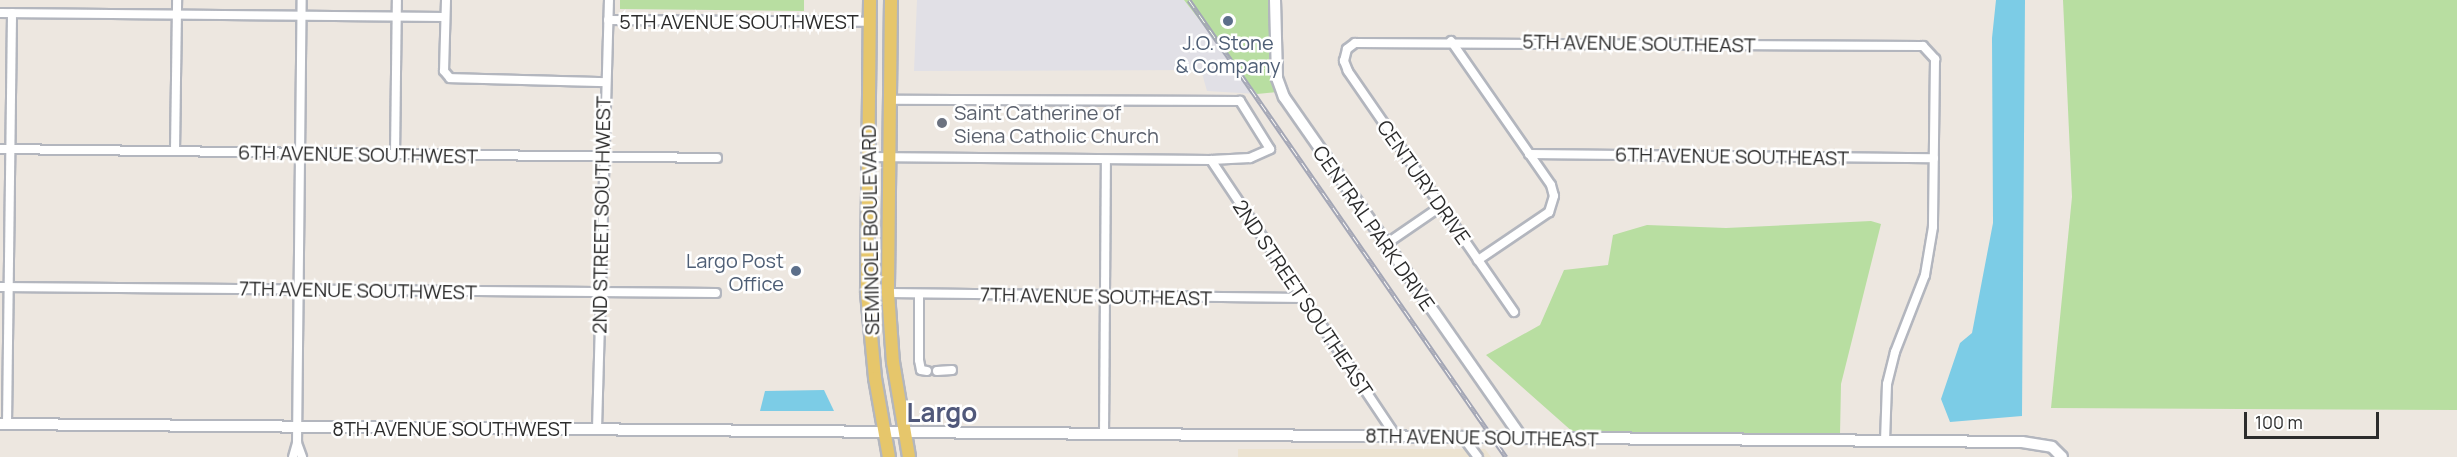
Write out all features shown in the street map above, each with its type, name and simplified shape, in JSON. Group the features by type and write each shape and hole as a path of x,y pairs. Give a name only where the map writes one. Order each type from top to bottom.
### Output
{"main road":[{"name":"SEMINOLE BOULEVARD","path":"870,0 866,157 867,293 883,432 889,457"},
{"name":"SEMINOLE BOULEVARD","path":"891,0 887,157 888,293 903,432 909,457"},
{"path":"869,22 891,24"}],"street":[{"path":"175,151 177,0"},
{"path":"293,457 297,443 302,0"},
{"path":"396,155 397,0"},
{"path":"446,0 444,71 450,78 604,82"},
{"name":"2ND STREET SOUTHWEST","path":"597,429 604,82 609,0"},
{"name":"CENTRAL PARK DRIVE","path":"1275,0 1277,78 1284,97 1522,438"},
{"path":"0,13 445,17"},
{"path":"4,424 10,286 12,13"},
{"name":"5TH AVENUE SOUTHWEST","path":"608,20 869,22"},
{"name":"5TH AVENUE SOUTHEAST","path":"1347,49 1365,40 1923,46 1931,52 1935,59 1934,158"},
{"path":"1451,41 1529,154 1554,196 1549,212 1478,260"},
{"name":"CENTURY DRIVE","path":"1347,49 1344,61 1348,71 1514,312"},
{"path":"866,157 1106,161 1211,160 1250,158 1270,149 1240,101 889,100"},
{"name":"6TH AVENUE SOUTHWEST","path":"0,149 604,159 717,158"},
{"name":"6TH AVENUE SOUTHEAST","path":"1529,154 1934,158"},
{"path":"1885,441 1887,384 1895,352 1925,275 1931,248 1934,158"},
{"name":"2ND STREET SOUTHEAST","path":"1211,160 1395,435"},
{"path":"1104,435 1106,161"},
{"path":"1386,244 1440,207"},
{"name":"7TH AVENUE SOUTHWEST","path":"0,286 716,293"},
{"name":"7TH AVENUE SOUTHEAST","path":"888,293 1304,298"},
{"path":"919,294 920,368 927,371"},
{"path":"938,371 952,370"},
{"name":"8TH AVENUE SOUTHWEST","path":"4,424 903,432"},
{"name":"8TH AVENUE SOUTHEAST","path":"903,432 2022,442 2041,444 2061,455"},
{"path":"1462,436 1478,457"},
{"path":"297,443 302,457"}],"shaded area":[{"path":"917,0 1184,0 1257,94 1207,91 1201,70 914,71"},
{"path":"1238,449 1485,449 1491,457 1238,457"}],"green space":[{"path":"620,0 804,0 804,11 620,9"},
{"path":"1184,0 1270,0 1270,49 1277,92 1257,94"},
{"path":"2063,0 2457,0 2457,410 2051,408 2072,197"},
{"path":"1871,221 1881,224 1841,384 1840,435 1574,433 1486,355 1540,325 1564,270 1608,265 1613,235 1647,225 1726,228"}],"water":[{"path":"1996,0 2025,0 2022,416 1950,422 1941,399 1960,343 1972,333 1993,223 1992,38"},
{"path":"824,390 834,411 760,411 765,391"}],"railway":[{"path":"1189,0 1506,457"}],"place":[{"name":"J.O. Stone & Company","path":"1228,21"},
{"name":"Saint Catherine of Siena Catholic Church","path":"942,123"},
{"name":"Largo Post Office","path":"796,271"}],"district":[{"name":"Largo","path":"942,413"}]}
